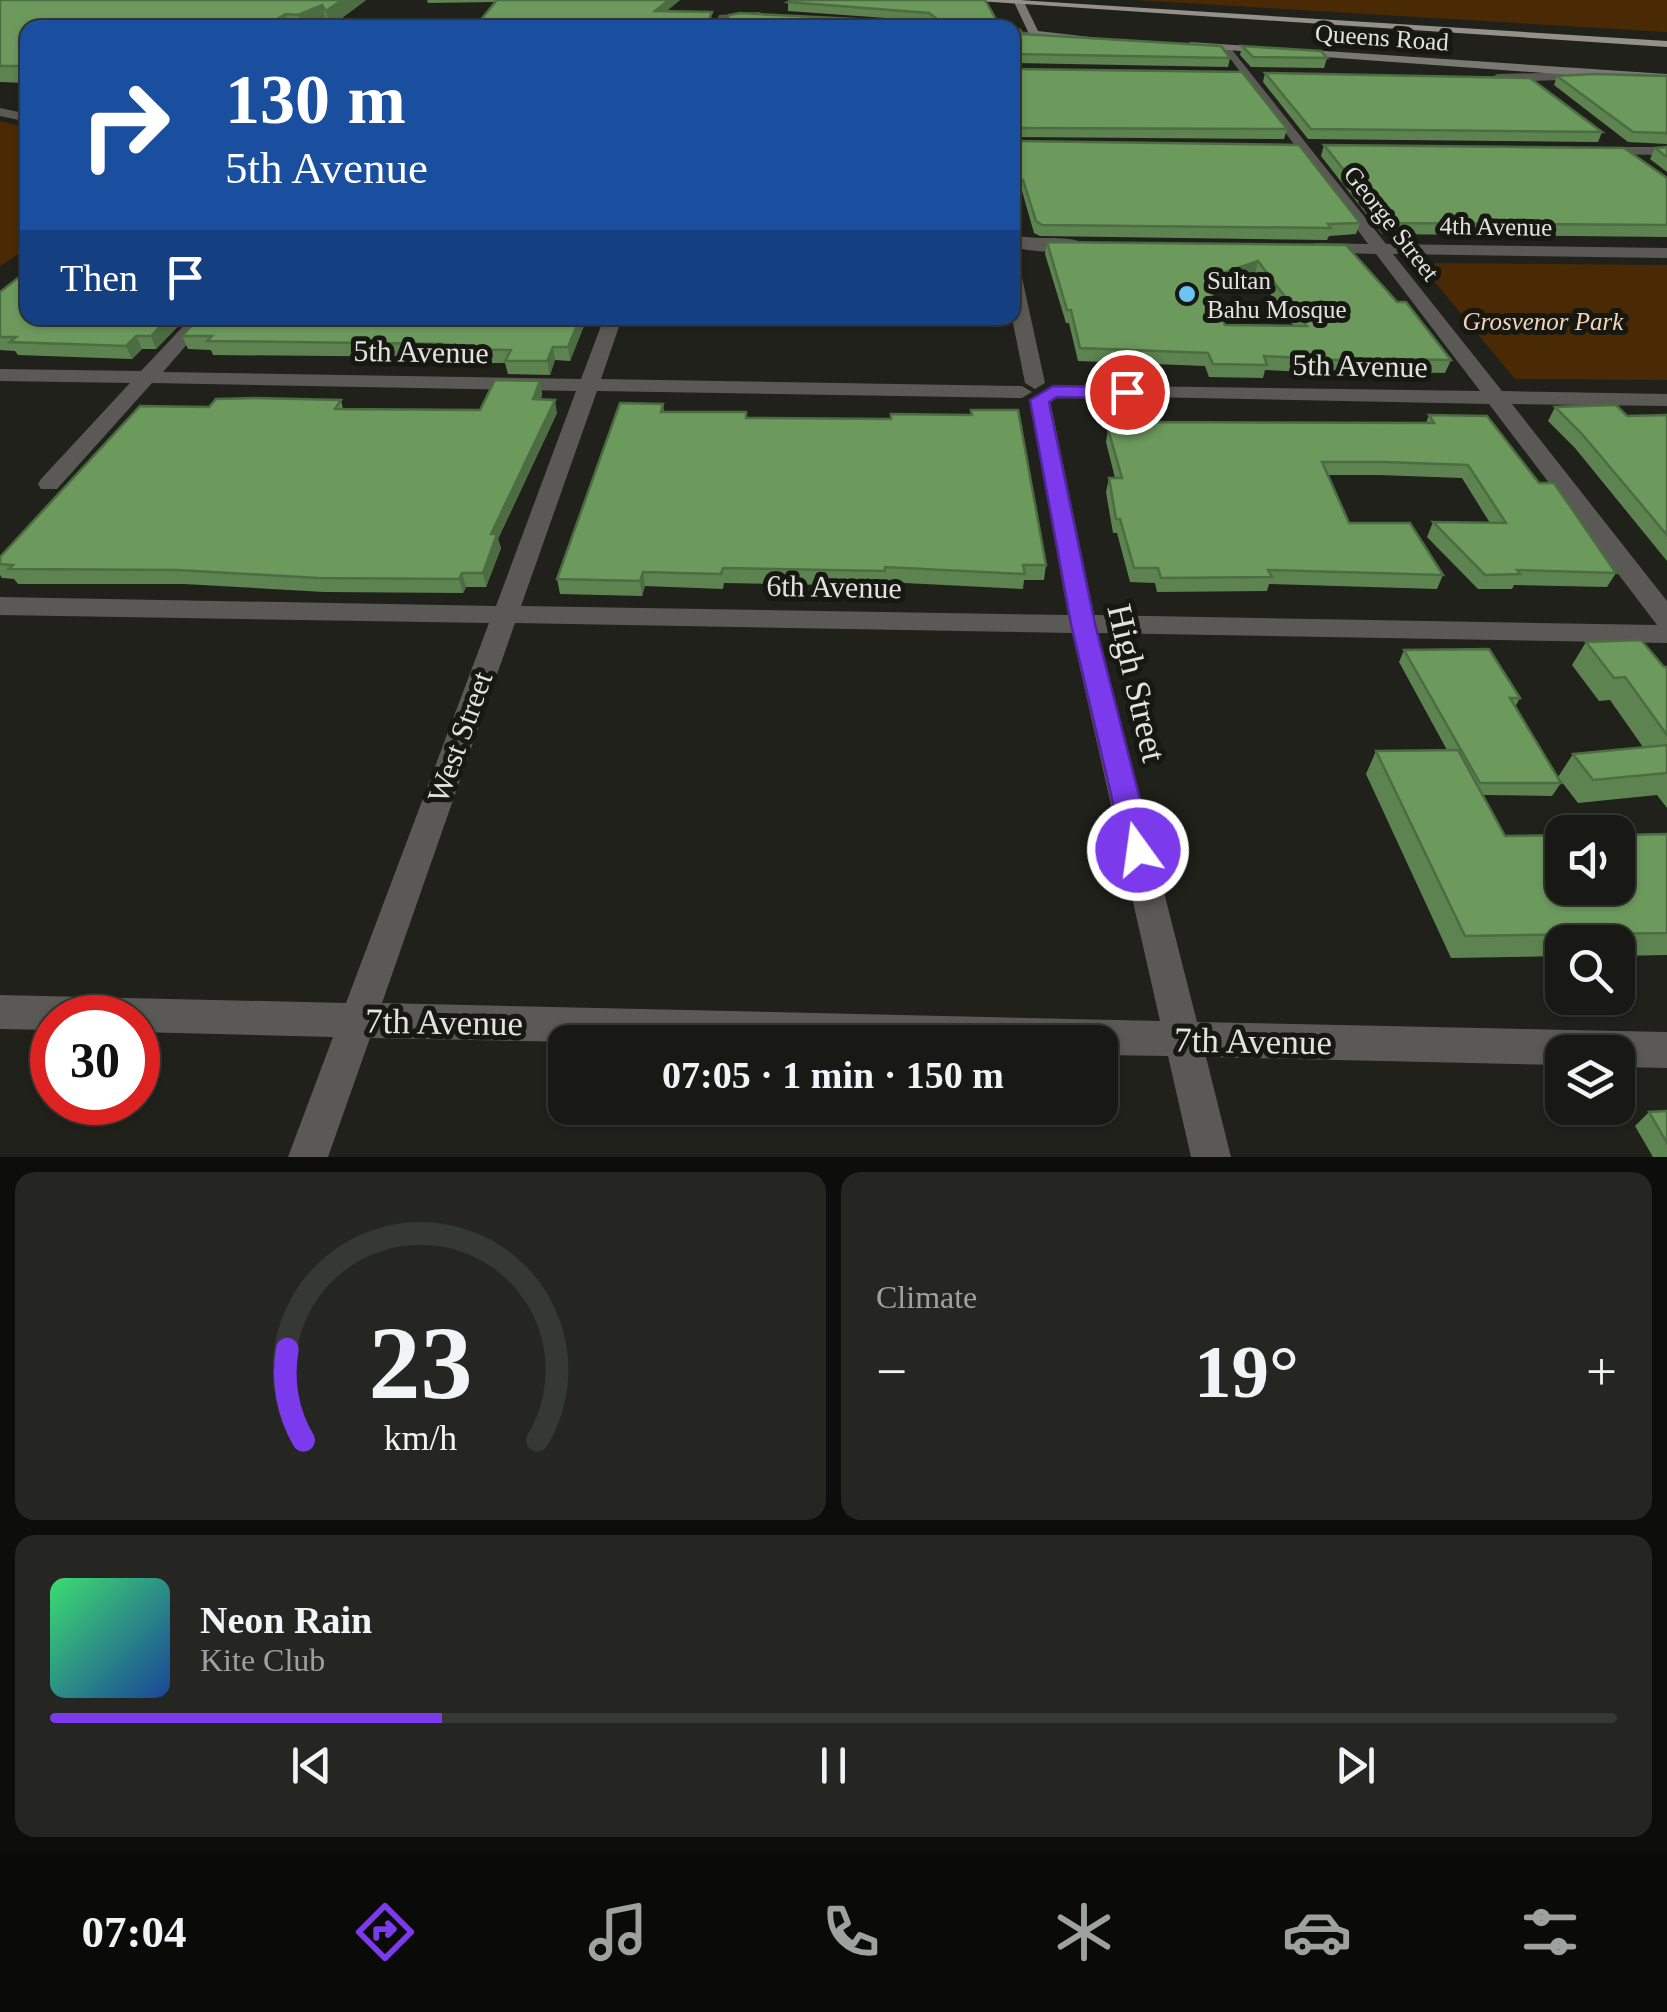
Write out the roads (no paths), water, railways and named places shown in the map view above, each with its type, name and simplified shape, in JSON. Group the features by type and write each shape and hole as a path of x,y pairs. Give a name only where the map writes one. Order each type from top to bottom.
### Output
{"main road":[{"path":"968,0 1666,43"},
{"path":"1032,0 1666,43"},
{"path":"1018,2 1034,34 1130,41"},
{"name":"Queens Road","path":"1168,44 1432,70"},
{"path":"1616,75 1667,78"}],"street":[{"path":"722,20 742,14 772,16"},
{"path":"1020,33 1034,34"},
{"name":"George Street","path":"1225,48 1667,619"},
{"path":"1432,70 1616,75"},
{"path":"1525,74 1544,91"},
{"path":"1607,139 1637,162"},
{"path":"1582,150 1667,152"},
{"path":"1020,245 1103,246"},
{"name":"4th Avenue","path":"1302,248 1667,253"},
{"name":"High Street","path":"1020,311 1083,624 1211,1157"},
{"path":"49,484 195,325"},
{"name":"West Street","path":"308,1157 610,325"},
{"name":"5th Avenue","path":"0,375 1667,400"},
{"name":"6th Avenue","path":"0,606 1667,634"},
{"name":"7th Avenue","path":"0,1012 1667,1050"}],"place":[{"name":"Sultan Bahu Mosque","path":"1187,294"}],"park label":[{"name":"Grosvenor Park","path":"1543,321"}]}
